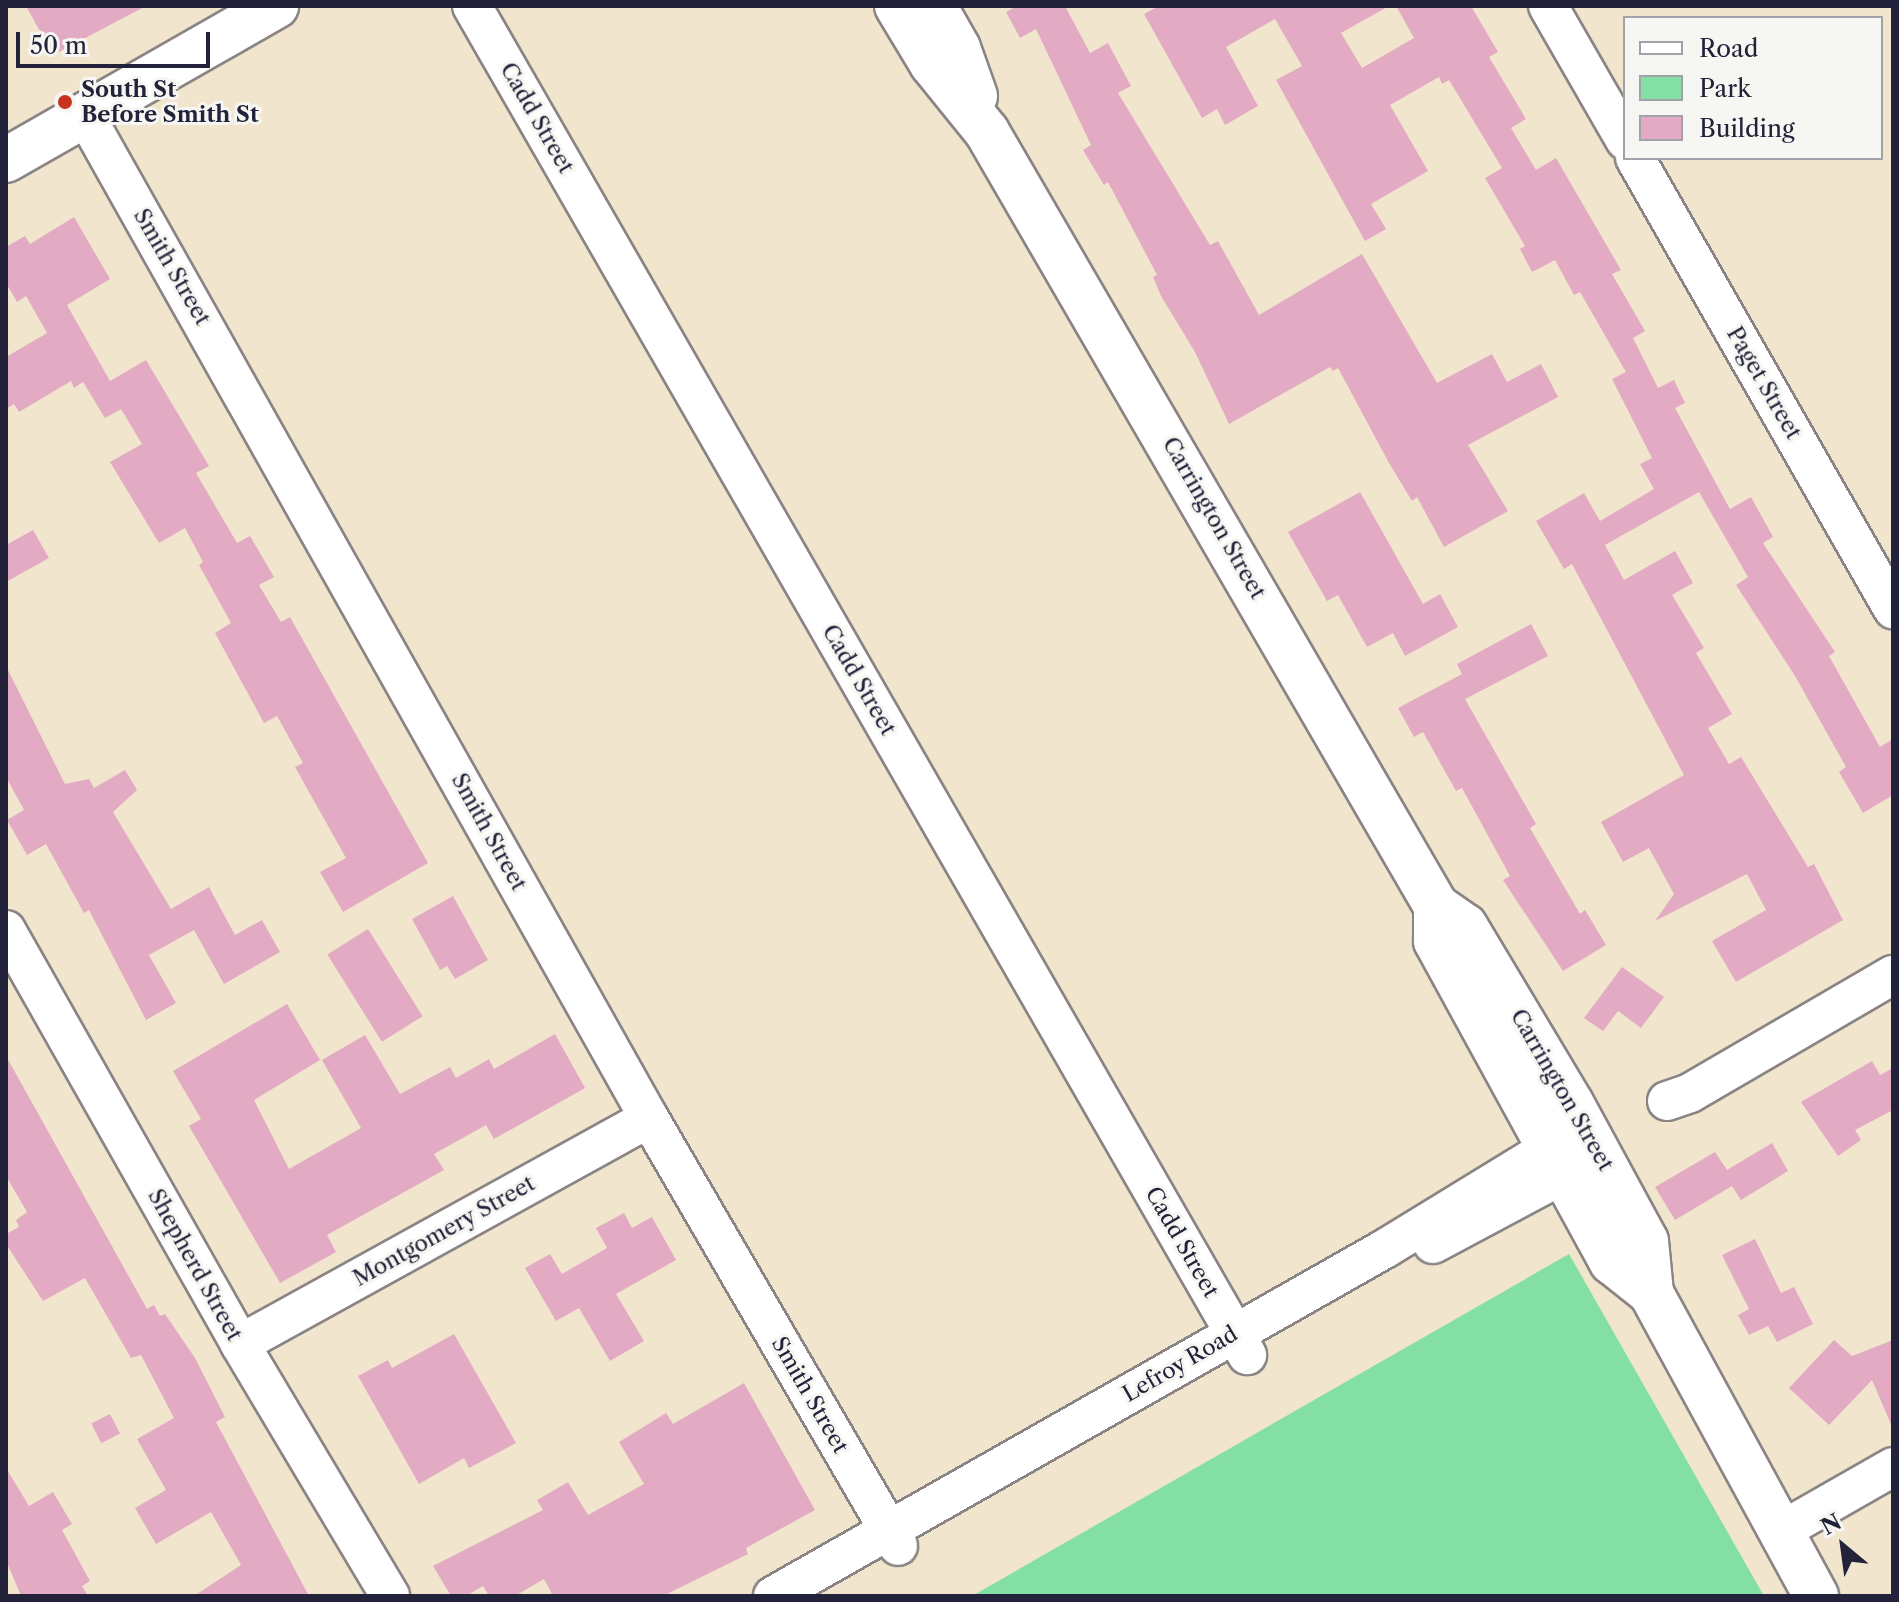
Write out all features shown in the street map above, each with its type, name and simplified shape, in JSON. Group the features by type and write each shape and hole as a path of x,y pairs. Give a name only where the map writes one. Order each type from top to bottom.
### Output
{"main road":[{"path":"6,160 276,6"},
{"name":"Carrington Street","path":"897,6 932,64 987,132 1436,906 1436,941 1575,1150 1612,1262 1651,1293 1816,1596"},
{"name":"Carrington Street","path":"934,6 958,48 987,132"}],"street":[{"name":"Cadd Street","path":"472,6 1240,1344"},
{"path":"1548,6 1623,137"},
{"name":"Smith Street","path":"85,115 649,1118 894,1538"},
{"name":"Paget Street","path":"1636,160 1893,609"},
{"name":"Shepherd Street","path":"6,930 240,1344 390,1596"},
{"path":"1667,1101 1690,1093 1893,975"},
{"name":"Montgomery Street","path":"240,1344 649,1118"},
{"name":"Lefroy Road","path":"773,1596 894,1538 1240,1344 1442,1239 1575,1150"},
{"path":"1779,1532 1893,1467"},
{"name":"Lefroy Road","path":"811,1596 894,1538"}],"green space":[{"path":"1569,1254 1764,1596 972,1596"}],"building":[{"path":"26,6 146,6 53,55"},
{"path":"1017,6 1065,6 1090,53 1108,43 1131,86 1118,93 1210,245 1218,241 1259,315 1362,254 1437,383 1492,354 1507,382 1541,364 1558,397 1468,445 1508,511 1444,547 1417,497 1412,501 1389,463 1338,368 1333,371 1330,367 1229,424 1195,352 1161,296 1153,277 1157,275 1108,182 1104,185 1083,150 1091,145 1036,29 1020,38 1006,12"},
{"path":"1159,6 1389,6 1341,33 1362,68 1414,38 1396,6 1471,6 1498,52 1489,57 1526,119 1511,128 1536,170 1556,158 1621,270 1612,274 1645,331 1633,338 1658,388 1674,380 1685,403 1675,408 1730,509 1751,497 1773,537 1763,543 1835,652 1829,656 1880,747 1893,739 1893,795 1863,813 1839,772 1846,767 1795,676 1736,585 1748,577 1699,492 1605,545 1624,580 1675,551 1693,583 1672,595 1704,648 1696,653 1732,714 1708,728 1729,764 1741,757 1808,867 1814,864 1843,920 1736,982 1712,941 1766,910 1747,874 1655,921 1674,894 1649,848 1623,862 1601,822 1684,775 1572,564 1564,569 1536,521 1584,493 1600,521 1654,489 1640,464 1652,458 1612,379 1626,372 1580,292 1574,295 1555,260 1532,272 1520,249 1525,246 1485,178 1502,168 1449,80 1442,84 1439,77 1390,105 1428,171 1371,204 1386,229 1365,241 1276,80 1302,66 1275,19 1226,47 1258,106 1225,125 1217,109 1202,118 1144,14"},
{"path":"74,217 110,279 67,305 110,381 146,360 209,466 196,473 237,543 250,536 274,577 259,585 281,622 290,617 428,863 343,912 320,872 346,858 295,767 303,763 277,716 264,723 215,633 231,623 199,565 203,562 185,528 159,543 110,462 142,444 121,409 105,418 83,382 74,388 71,381 19,412 14,404 6,409 6,357 47,333 26,296 17,302 6,283 6,247 25,236 30,244"},
{"path":"1360,492 1423,604 1440,594 1458,627 1405,656 1393,633 1367,647 1338,595 1327,601 1288,532"},
{"path":"33,530 49,558 6,582 6,545"},
{"path":"1531,624 1548,656 1465,699 1536,824 1530,828 1580,914 1585,910 1606,945 1563,971 1503,880 1510,876 1462,788 1456,791 1423,732 1414,737 1398,708 1462,674 1457,664"},
{"path":"6,666 65,784 89,779 94,788 125,770 137,790 113,812 171,909 209,887 235,935 262,920 280,952 224,984 194,930 149,955 176,1003 146,1020 89,910 84,913 46,844 27,855 7,820 24,810 6,777"},
{"path":"453,896 488,960 455,979 447,966 440,970 412,919"},
{"path":"368,929 423,1016 382,1042 327,954"},
{"path":"1622,967 1664,997 1641,1028 1618,1011 1603,1031 1584,1018"},
{"path":"287,1004 320,1060 254,1100 289,1169 361,1128 322,1060 365,1035 400,1094 450,1067 456,1078 489,1059 494,1069 555,1034 585,1088 494,1139 486,1125 434,1154 444,1170 327,1235 336,1252 280,1283 189,1126 201,1119 173,1071"},
{"path":"6,1056 147,1309 154,1305 160,1316 165,1314 195,1358 225,1417 216,1422 309,1596 194,1596 241,1565 211,1512 156,1544 135,1508 166,1490 137,1439 174,1418 141,1355 131,1358 85,1278 43,1301 6,1244 6,1234 19,1227 16,1220 27,1212 6,1176"},
{"path":"1872,1061 1880,1075 1893,1068 1893,1110 1855,1130 1861,1140 1838,1156 1801,1102"},
{"path":"1772,1143 1788,1171 1741,1200 1732,1186 1675,1220 1655,1187 1715,1152 1727,1170"},
{"path":"624,1213 632,1228 652,1217 676,1260 616,1294 644,1341 610,1361 579,1308 556,1321 525,1268 550,1254 562,1274 607,1248 596,1228"},
{"path":"1755,1239 1781,1293 1794,1287 1813,1324 1777,1342 1768,1326 1749,1335 1738,1315 1749,1309 1722,1255"},
{"path":"454,1334 516,1443 469,1468 464,1458 419,1484 358,1376 388,1360 392,1368"},
{"path":"1834,1340 1852,1356 1893,1340 1893,1429 1872,1380 1829,1425 1789,1388"},
{"path":"744,1383 815,1510 746,1548 748,1554 663,1596 553,1596 544,1579 515,1596 489,1596 483,1586 466,1596 451,1596 433,1566 543,1510 537,1500 568,1482 588,1515 644,1484 619,1442 666,1413 673,1424"},
{"path":"110,1414 120,1434 101,1443 91,1424"},
{"path":"6,1468 29,1506 53,1492 72,1524 62,1530 90,1581 82,1586 88,1596 21,1596 6,1560"}],"place":[{"name":"South St Before Smith St","path":"65,102"}]}
